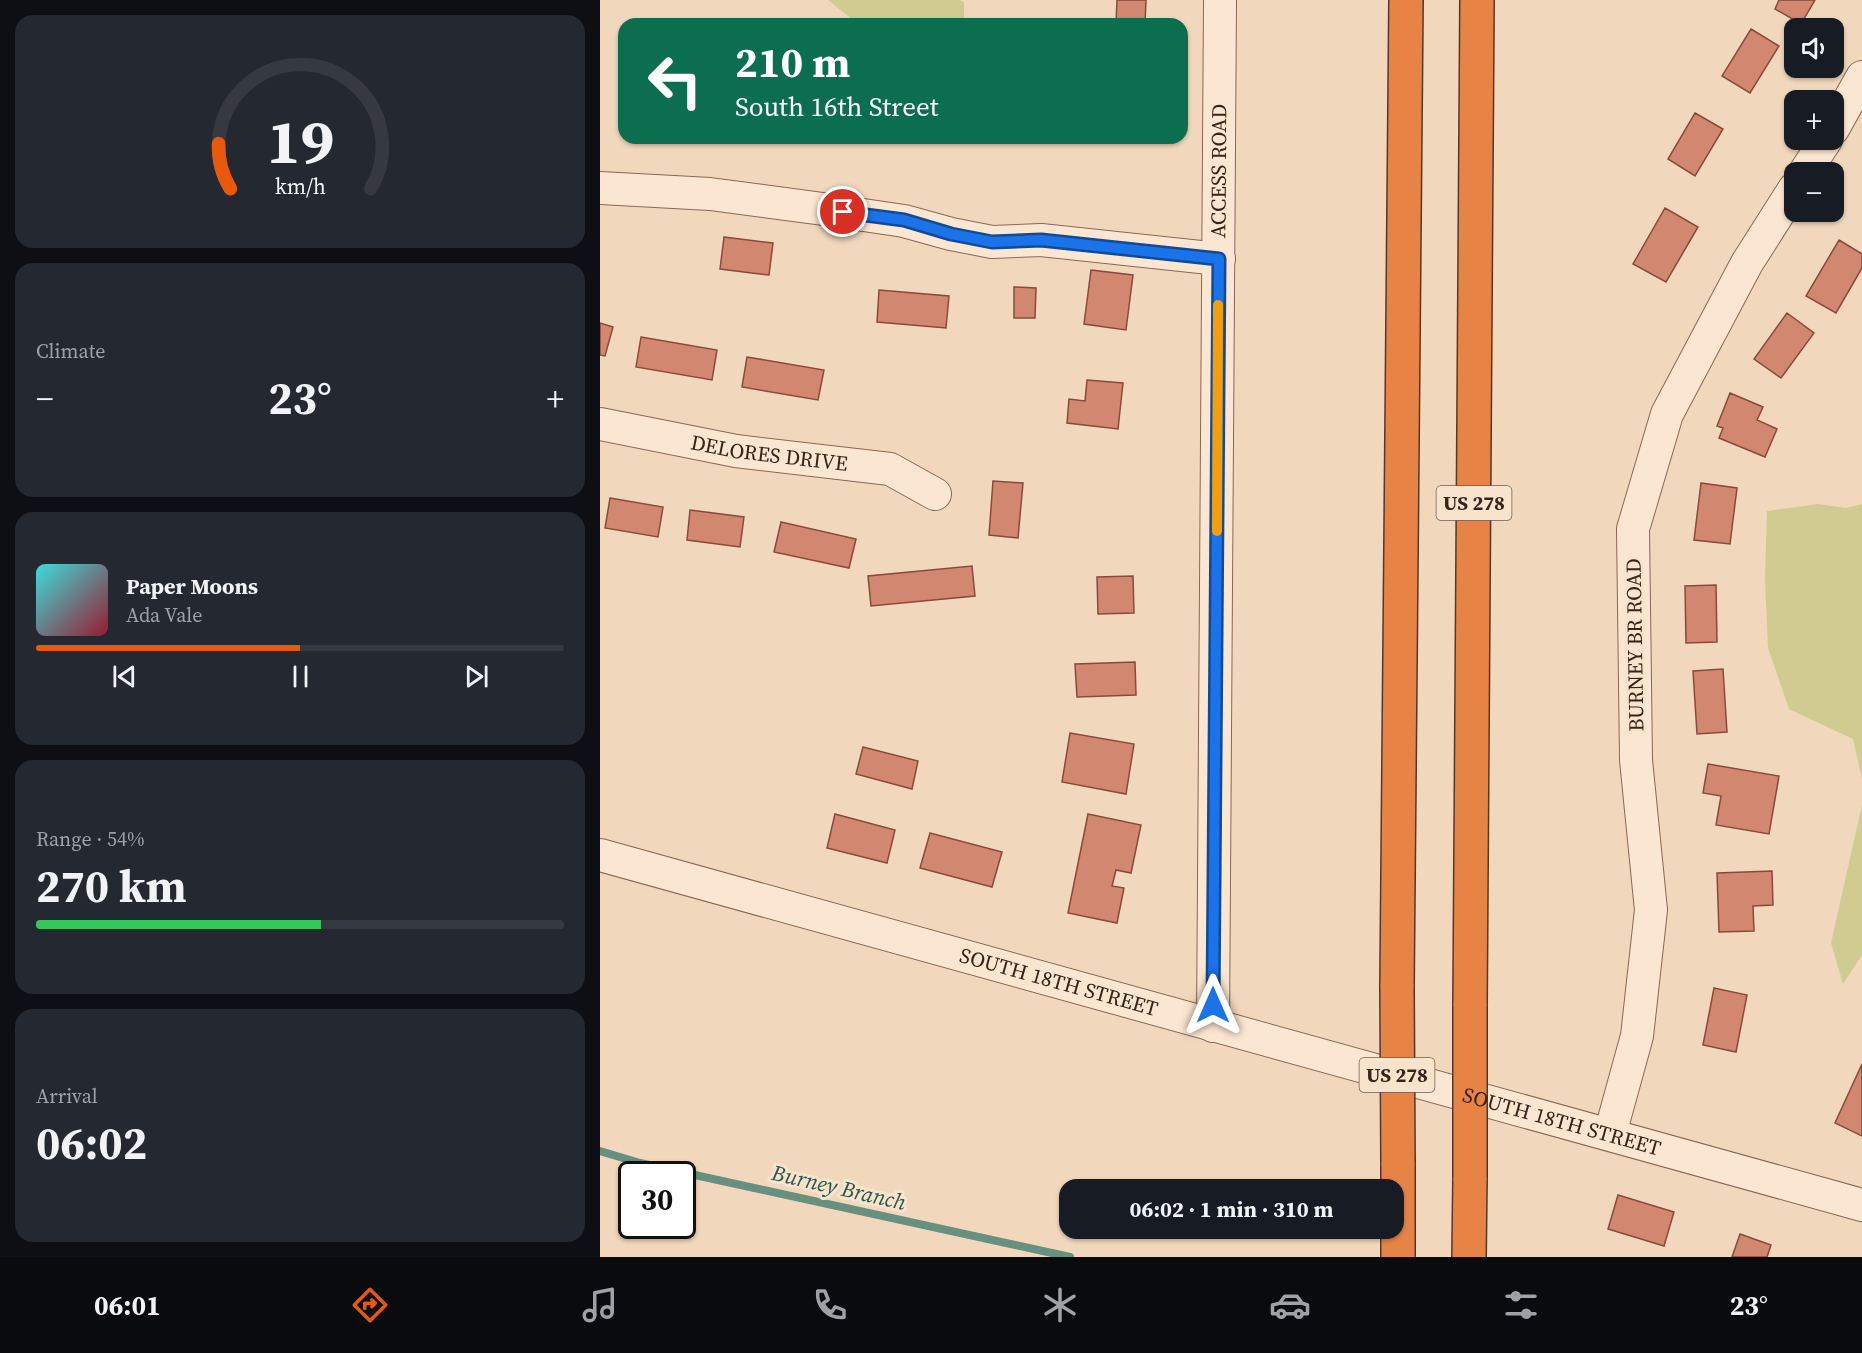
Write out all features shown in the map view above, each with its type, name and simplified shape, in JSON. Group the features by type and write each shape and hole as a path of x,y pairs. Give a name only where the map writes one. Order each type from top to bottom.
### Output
{"highway":[{"name":"US 278","path":"1398,1257 1397,987 1406,0"},
{"name":"US 278","path":"1469,1257 1477,0"},
{"path":"1376,1257 1381,1239"}],"street":[{"name":"ACCESS ROAD","path":"1213,1026 1220,0"},
{"path":"1844,109 1862,77"},
{"path":"600,188 710,194 823,208 904,220 951,234 992,242 1041,240 1219,259"},
{"name":"BURNEY BR ROAD","path":"1610,1134 1637,1036 1651,910 1636,760 1633,529 1667,414 1747,263 1784,205"},
{"name":"DELORES DRIVE","path":"600,424 736,451 890,469 935,494"},
{"name":"SOUTH 18TH STREET","path":"600,855 1862,1205"}],"shaded area":[{"path":"828,0 959,0 964,2 964,18 850,18"},
{"path":"1818,504 1846,508 1862,504 1862,779 1853,739 1789,709 1768,648 1765,579 1767,511"},
{"path":"1862,805 1862,955 1843,984 1831,943"}],"building":[{"path":"1117,0 1146,0 1145,18 1116,18"},
{"path":"1779,0 1815,0 1804,18 1791,18 1775,9"},
{"path":"1751,29 1779,46 1750,93 1722,76"},
{"path":"1695,113 1723,129 1695,176 1668,159"},
{"path":"1665,208 1698,227 1666,282 1633,264"},
{"path":"724,237 773,243 769,275 720,269"},
{"path":"1839,240 1862,254 1862,268 1836,313 1806,296"},
{"path":"1091,270 1133,275 1126,330 1084,324"},
{"path":"1014,287 1036,288 1035,318 1014,318"},
{"path":"879,290 949,296 946,328 877,322"},
{"path":"1787,313 1814,333 1781,378 1754,359"},
{"path":"600,323 613,327 605,356 600,355"},
{"path":"641,337 717,350 712,380 636,367"},
{"path":"747,357 824,370 818,400 742,387"},
{"path":"1087,380 1123,383 1118,429 1067,423 1069,399 1085,401"},
{"path":"1730,393 1763,407 1757,420 1777,429 1765,457 1719,438 1723,428 1717,426"},
{"path":"993,481 1023,483 1018,538 989,535"},
{"path":"1701,483 1737,488 1730,544 1694,540"},
{"path":"610,498 663,507 658,537 605,528"},
{"path":"690,510 744,517 740,547 687,540"},
{"path":"781,522 856,539 849,568 774,552"},
{"path":"972,566 975,596 871,606 868,576"},
{"path":"1133,576 1134,613 1098,614 1097,577"},
{"path":"1716,585 1717,642 1686,643 1685,586"},
{"path":"1135,662 1136,695 1077,697 1075,664"},
{"path":"1723,669 1727,732 1697,734 1693,671"},
{"path":"1070,733 1134,744 1126,794 1062,782"},
{"path":"863,747 918,761 912,789 856,774"},
{"path":"1708,764 1779,776 1769,834 1716,825 1721,796 1703,793"},
{"path":"835,814 895,830 887,863 827,848"},
{"path":"1088,814 1141,825 1131,873 1116,870 1112,886 1124,888 1117,923 1068,913"},
{"path":"930,833 1002,852 992,887 920,868"},
{"path":"1772,871 1773,905 1753,906 1754,931 1719,932 1717,873"},
{"path":"1714,988 1747,995 1736,1052 1703,1045"},
{"path":"1862,1064 1862,1136 1835,1123"},
{"path":"1618,1195 1674,1212 1664,1246 1608,1229"},
{"path":"1740,1234 1771,1245 1767,1257 1732,1257"}],"waterway":[{"name":"Burney Branch","path":"600,1151 640,1163 1070,1257"}],"slow traffic":[{"path":"1217,531 1218,305"}],"route":[{"path":"843,212 904,220 951,234 992,242 1041,240 1219,259 1213,1005"}]}
